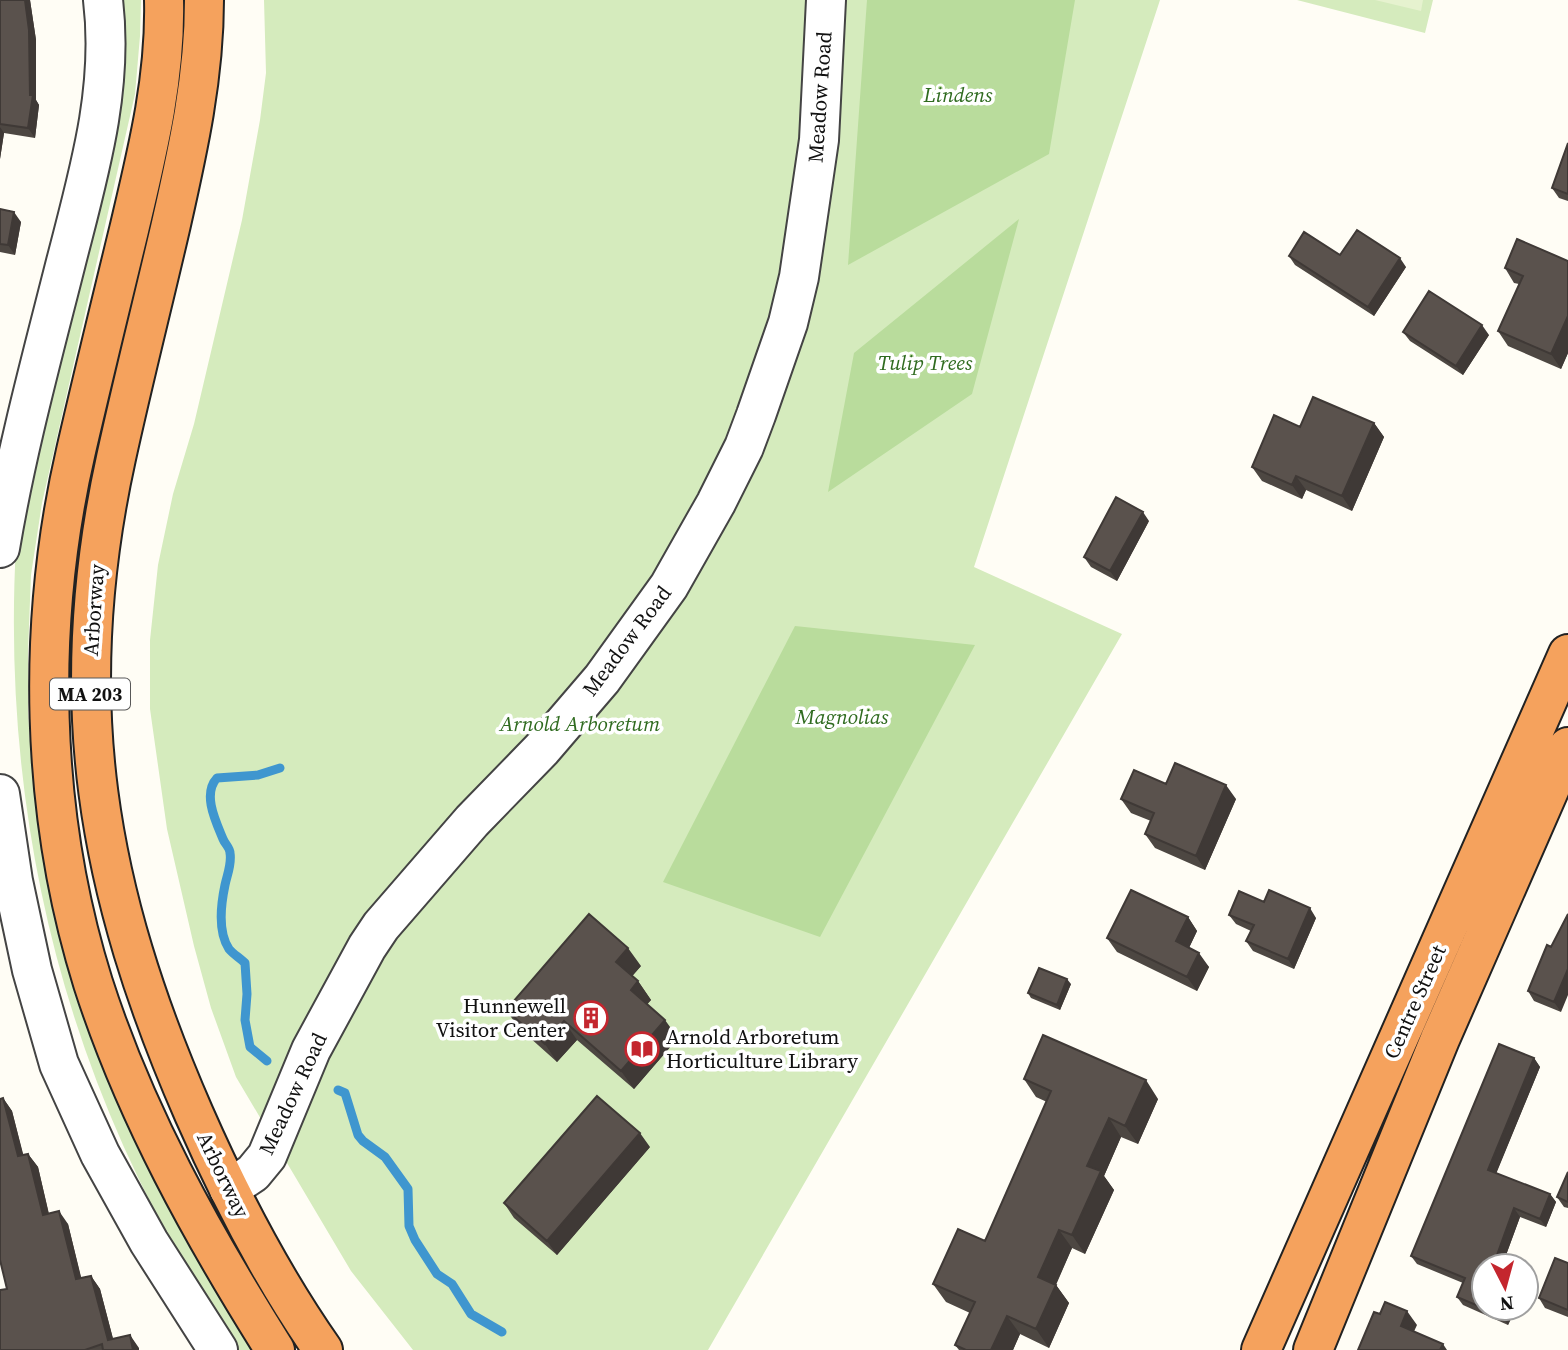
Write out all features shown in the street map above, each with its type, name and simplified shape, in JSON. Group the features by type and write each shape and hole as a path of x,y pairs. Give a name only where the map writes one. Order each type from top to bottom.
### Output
{"highway":[{"name":"Arborway","path":"164,0 162,67 153,123 75,455 60,534 50,667 54,773 72,902 93,981 112,1035 139,1104 176,1179 207,1237 275,1350"},
{"name":"Arborway","path":"204,0 202,66 192,133 116,456 100,541 92,616 91,706 99,811 127,938 165,1048 229,1189 278,1280 323,1350"},
{"name":"Centre Street","path":"1261,1350 1568,654"},
{"name":"Centre Street","path":"1314,1350 1449,1019 1568,747"}],"street":[{"path":"0,548 8,458 54,310 92,166 104,80 103,0"},
{"name":"Meadow Road","path":"229,1189 243,1181 262,1163 273,1143 311,1050 381,926 472,821 542,748 602,679 669,586 727,481 744,447 763,394 788,323 799,277 819,140 826,0"},
{"path":"0,794 6,882 59,1064 79,1112 149,1242 218,1350"}],"green space":[{"path":"120,0 141,0 135,94 42,503 31,575 28,712 32,772 52,892 147,1160 207,1277 251,1350 238,1350 181,1259 132,1164 91,1067 60,967 36,865 21,760 14,654 16,545"},
{"name":"Arnold Arboretum","path":"264,0 1160,0 974,567 1122,634 708,1350 413,1350 351,1271 236,1077 211,1008 167,829 150,709 150,640 158,565 173,494 194,424 242,220 260,120 266,73"},
{"name":"Lindens","path":"867,0 1075,0 1049,154 848,265"},
{"path":"1297,0 1433,0 1425,33"},
{"path":"1375,0 1423,0 1421,11"},
{"name":"Tulip Trees","path":"1019,219 972,394 828,492 854,353"},
{"name":"Magnolias","path":"795,626 975,645 820,937 663,882"}],"building":[{"path":"0,0 25,0 29,30 30,95 33,95 28,128 0,124"},
{"path":"1568,143 1568,194 1552,188"},
{"path":"0,209 14,212 8,245 0,244"},
{"path":"1357,230 1400,258 1368,307 1289,256 1304,232 1340,255"},
{"path":"1517,239 1568,261 1568,316 1551,354 1498,331 1523,276 1505,268"},
{"path":"1429,291 1482,325 1456,366 1403,332"},
{"path":"1313,397 1374,423 1342,496 1296,476 1292,485 1252,467 1274,415 1300,427"},
{"path":"1116,497 1143,512 1110,571 1084,557"},
{"path":"1175,763 1226,785 1196,856 1145,834 1154,813 1121,799 1134,770 1166,784"},
{"path":"1131,890 1188,917 1176,941 1199,953 1187,977 1107,938"},
{"path":"1269,890 1310,908 1288,959 1246,941 1254,925 1229,915 1239,891 1264,902"},
{"name":"Hunnewell Visitor Center","path":"589,914 628,948 616,962 638,981 631,990 665,1020 621,1071 564,1021 545,1044 506,1010"},
{"path":"1568,914 1568,969 1554,1002 1528,991 1547,945 1551,947"},
{"path":"1039,968 1067,979 1057,1005 1028,993"},
{"path":"1043,1035 1146,1080 1125,1126 1109,1118 1087,1166 1101,1171 1072,1235 1059,1230 1038,1277 1056,1285 1036,1329 1007,1316 991,1350 966,1350 955,1345 975,1302 933,1284 958,1229 985,1241 1051,1091 1024,1079"},
{"path":"1499,1044 1534,1058 1488,1170 1550,1194 1540,1219 1514,1208 1498,1252 1470,1252 1470,1302 1457,1297 1465,1278 1411,1256"},
{"path":"597,1096 640,1133 547,1241 504,1203"},
{"path":"3,1098 18,1156 28,1154 43,1215 59,1211 76,1279 91,1276 108,1340 130,1335 133,1350 103,1350 102,1344 85,1350 0,1350 0,1290 7,1289 0,1260 0,1099"},
{"path":"1568,1172 1568,1202 1557,1197"},
{"path":"1555,1258 1568,1263 1568,1310 1540,1298"},
{"path":"1385,1302 1407,1311 1401,1326 1443,1344 1440,1350 1358,1350 1374,1312 1380,1314"}],"waterway":[{"path":"267,1061 250,1047 245,1020 245,963 229,949 221,926 221,909 230,857 210,800 217,778 258,775 280,768"},
{"path":"338,1090 345,1093 358,1135 385,1157 408,1189 409,1226 437,1274 452,1284 471,1314 502,1332"}],"place":[{"name":"Hunnewell Visitor Center","path":"591,1018"},
{"name":"Arnold Arboretum Horticulture Library","path":"642,1049"}]}
